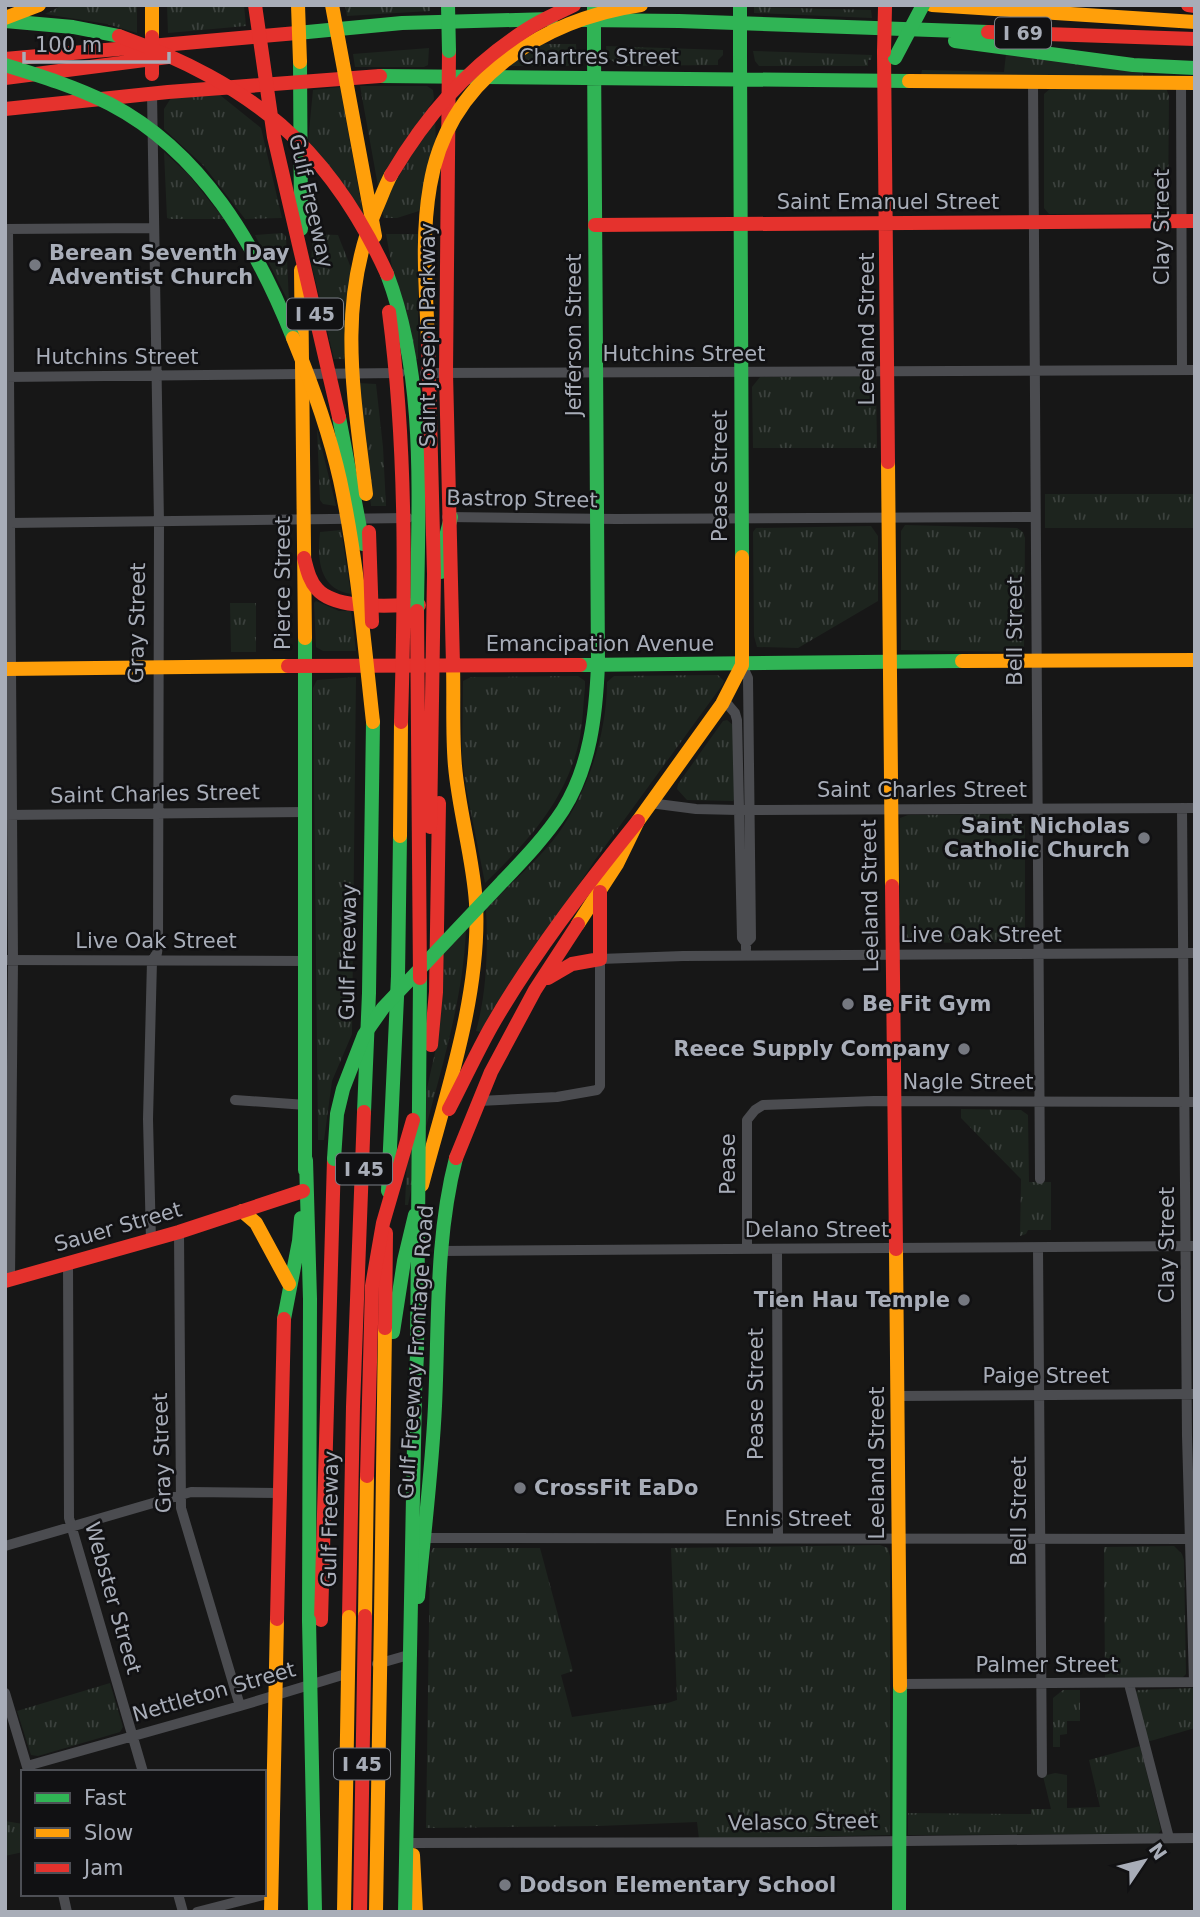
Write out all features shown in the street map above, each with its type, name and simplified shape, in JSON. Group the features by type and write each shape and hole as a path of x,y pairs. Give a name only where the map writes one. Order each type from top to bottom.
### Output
{"main road":[{"path":"5,19 39,5"},
{"name":"Gray Street","path":"152,5 152,93"},
{"name":"Gulf Freeway","path":"255,5 274,137 356,494 372,622 369,993 353,1407 344,1912"},
{"name":"Pierce Street","path":"298,5 304,519 306,1160"},
{"name":"I 45","path":"332,5 387,297 397,365 403,454 398,976 385,1263 376,1912"},
{"name":"Saint Joseph Parkway","path":"447,665 451,517 446,373 450,76 448,5"},
{"path":"372,622 367,508 350,362 350,330 357,271 373,212 399,159 417,131 460,81 523,31 574,5"},
{"name":"Jefferson Street","path":"315,1620 334,1160 337,1114 343,1089 364,1035 383,1008 539,843 563,810 586,759 597,704 594,5"},
{"path":"420,946 428,876 434,707 434,516 423,237 430,180 447,132 463,106 488,75 505,60 550,30 574,19 621,7 641,5"},
{"name":"Pease Street","path":"740,5 742,664"},
{"path":"885,5 890,55 886,81"},
{"path":"890,55 923,5"},
{"path":"932,5 1193,22"},
{"path":"1189,5 1195,6"},
{"path":"5,19 73,27 119,36 185,60 227,83 271,115 312,155 337,186 373,242 397,306 413,379 420,946 417,1355 411,1497 405,1912"},
{"name":"I 69","path":"5,59 402,23 507,19 679,21 1193,39"},
{"path":"854,29 1133,65 1195,68"},
{"path":"5,78 188,54 229,40"},
{"path":"5,65 41,74 88,92 128,115 167,143 203,177 232,216 259,261 286,318 310,382 342,492 357,583 373,722"},
{"name":"Chartres Street","path":"5,109 152,93 375,76 1188,83"},
{"name":"Leeland Street","path":"886,81 890,809 900,1684 899,1912"},
{"name":"Saint Emanuel Street","path":"595,225 1188,221"},
{"path":"385,1380 404,1261 462,1031 472,982 475,948 476,903 455,766 441,618 441,556 451,517"},
{"path":"304,558 312,582 322,594 331,599 345,603 431,606 441,618"},
{"name":"Emancipation Avenue","path":"8,669 1195,660"},
{"name":"Gulf Freeway Frontage Road","path":"416,1912 411,1843 412,1654 435,1409 440,1251 449,1186 458,1153 509,1035 617,864 638,821 724,700 742,664"},
{"name":"Gulf Freeway","path":"360,1912 372,1286 380,1237 425,1078 431,1045 436,992 447,665"},
{"path":"433,1144 501,1011 595,873 638,821"},
{"path":"535,990 557,970 570,964 600,959 600,891"},
{"path":"271,1912 282,1353 289,1284 299,1241 306,1160"},
{"path":"306,1160 315,1620 315,1912"},
{"name":"Sauer Street","path":"8,1281 179,1232 303,1191"},
{"path":"242,1211 256,1223 289,1284"}],"street":[{"name":"Bell Street","path":"1033,82 1041,1179"},
{"name":"Clay Street","path":"1182,370 1188,221 1188,83"},
{"name":"Gray Street","path":"151,1240 148,1119 152,961 158,945 159,523 152,93"},
{"path":"8,1281 6,229 154,229"},
{"name":"Hutchins Street","path":"7,377 1195,370"},
{"name":"Bastrop Street","path":"7,524 451,517 1035,517"},
{"name":"Pease Street","path":"742,664 748,678 750,810 751,938 746,943"},
{"name":"Pease Street","path":"724,700 730,705 737,720 742,938 746,943 746,956"},
{"name":"Saint Charles Street","path":"650,803 696,809 738,810 1195,808"},
{"name":"Clay Street","path":"1182,808 1183,953 1190,1102 1194,1682"},
{"name":"Saint Charles Street","path":"9,814 305,812"},
{"name":"Live Oak Street","path":"600,959 1195,953"},
{"path":"479,1101 557,1097 597,1090 600,1086 600,959"},
{"name":"Live Oak Street","path":"9,960 306,961"},
{"path":"235,1100 306,1105"},
{"name":"Nagle Street","path":"747,1120 755,1110 772,1103 1190,1102"},
{"name":"Pease","path":"747,1120 747,1249"},
{"name":"Gray Street","path":"179,1232 181,1508 240,1706"},
{"name":"Delano Street","path":"440,1251 1190,1246"},
{"name":"Bell Street","path":"1038,1248 1042,1773"},
{"name":"Pease Street","path":"777,1249 778,1538"},
{"name":"Webster Street","path":"68,1264 69,1518 142,1770"},
{"name":"Paige Street","path":"897,1396 1191,1394"},
{"path":"5,1546 191,1492 278,1493"},
{"name":"Ennis Street","path":"424,1538 1192,1539"},
{"name":"Nettleton Street","path":"28,1769 412,1654"},
{"name":"Palmer Street","path":"900,1684 1194,1682"},
{"path":"1129,1684 1169,1838"},
{"path":"5,1693 28,1769"},
{"name":"Velasco Street","path":"411,1843 1195,1838"},
{"path":"266,1894 271,1893"},
{"path":"197,1912 259,1896"}],"green space":[{"path":"63,5 137,5 137,33 107,24 45,14"},
{"path":"167,5 244,5 246,26 168,33"},
{"path":"345,5 430,5 430,11 347,16"},
{"path":"754,7 871,10 872,18 754,13"},
{"path":"535,44 576,44 577,60 568,66 507,66"},
{"path":"606,46 723,50 723,55 718,60 718,65 616,66 616,63 607,58"},
{"path":"429,48 428,65 424,67 355,67 353,54"},
{"path":"753,51 872,55 868,66 759,66"},
{"path":"1006,54 1143,71 1143,77 921,75 922,70 1004,72"},
{"path":"360,86 427,86 433,90 434,99 378,186"},
{"path":"340,87 364,219 351,221 308,142 313,90"},
{"path":"1051,88 1166,88 1169,96 1168,213 1049,214 1044,208 1044,94"},
{"path":"220,95 261,128 282,218 245,219 204,166 164,129 164,109 171,98"},
{"path":"435,116 436,146 419,211 397,218 384,218 381,206"},
{"path":"164,152 188,174 224,219 167,218"},
{"path":"282,233 286,236 289,303 255,235"},
{"path":"313,234 338,235 351,268 344,359 334,359 311,262"},
{"path":"386,234 418,234 418,359 404,359"},
{"path":"760,377 873,377 876,383 877,448 753,448 752,387"},
{"path":"357,383 376,384 386,506 371,506"},
{"path":"317,429 336,506 323,504 320,500"},
{"path":"1045,494 1195,494 1195,528 1045,528"},
{"path":"905,525 1017,528 1023,532 1024,648 1018,652 901,650 901,531"},
{"path":"871,526 878,536 878,601 798,648 757,647 754,636 753,532 756,528"},
{"path":"341,530 351,594 332,586 322,571 320,562 320,532"},
{"path":"316,601 339,611 351,611 356,651 323,651 316,647"},
{"path":"230,603 256,603 256,652 231,652"},
{"path":"718,675 724,681 723,684 595,860 482,1032 476,1031 486,970 486,908 547,847 573,809 589,775 600,738 607,682 614,676"},
{"path":"578,676 585,681 585,688 579,742 573,764 543,819 516,852 485,883 462,755 463,681 471,677"},
{"path":"356,677 352,1034 332,1081 324,1140 318,1140 313,688 317,680"},
{"path":"727,720 733,725 736,797 733,801 687,800 677,789 678,784 723,721"},
{"path":"1015,814 1023,819 1025,825 1025,936 1016,942 905,943 900,938 900,818 908,815"},
{"path":"466,929 458,999 408,1205 405,1205 407,1158 423,1106 436,1048 441,956"},
{"path":"961,1109 1021,1110 1028,1115 1029,1182 1051,1182 1051,1230 1028,1230 1020,1236 1021,1179 961,1118"},
{"path":"880,1545 888,1548 890,1556 890,1835 699,1839 697,1822 426,1828 430,1554 433,1548 540,1548 573,1671 561,1675 572,1717 677,1700 671,1548"},
{"path":"1174,1546 1184,1560 1186,1674 1183,1677 1105,1681 1104,1547"},
{"path":"110,1683 123,1727 120,1732 38,1756 31,1755 17,1711"},
{"path":"1195,1688 1195,1728 1147,1742 1136,1692"},
{"path":"1063,1690 1080,1690 1080,1721 1067,1721 1067,1734 1060,1735 1060,1747 1053,1747 1053,1698"},
{"path":"1140,1746 1161,1830 1158,1834 908,1835 908,1813 1031,1814 1031,1809 1051,1809 1043,1776 1055,1773 1067,1775 1067,1808 1100,1807 1089,1760"},
{"path":"5,1821 21,1824 21,1852 5,1856"}],"traffic: fast":[{"path":"448,5 449,51"},
{"path":"740,5 740,53"},
{"path":"895,58 923,5"},
{"path":"594,7 594,51"},
{"path":"297,33 402,23 551,19"},
{"path":"583,20 988,32"},
{"path":"5,21 73,27 119,36"},
{"path":"955,41 1133,65 1195,68"},
{"path":"594,51 598,664"},
{"path":"740,53 742,557"},
{"path":"300,62 301,229"},
{"path":"5,65 71,87 110,104 143,124 172,148 199,175 243,236 262,269 293,338"},
{"path":"380,76 909,81"},
{"path":"387,274 409,355 414,398 418,483 417,611"},
{"path":"339,417 363,544"},
{"path":"441,572 441,556 451,517"},
{"path":"305,638 305,1170"},
{"path":"580,665 962,661"},
{"path":"503,881 527,856 563,810 580,776 590,740 598,664"},
{"path":"364,1112 369,993 373,722"},
{"path":"388,1191 398,976 400,836"},
{"path":"334,1159 337,1114 343,1089 364,1035 383,1008 503,881"},
{"path":"417,1355 420,978"},
{"path":"418,1597 434,1430 441,1250 456,1158"},
{"path":"306,1160 310,1299 309,1620"},
{"path":"393,1332 404,1261 415,1215"},
{"path":"284,1319 301,1218"},
{"path":"415,1393 417,1355"},
{"path":"405,1912 415,1393"},
{"path":"309,1620 315,1912"},
{"path":"899,1912 900,1686"}],"traffic: slow":[{"path":"5,18 39,5"},
{"path":"152,5 152,37"},
{"path":"298,5 300,62"},
{"path":"332,5 375,236"},
{"path":"428,340 425,263 427,205 440,148 456,115 478,86 505,61 535,40 604,12 641,5"},
{"path":"932,5 1195,22"},
{"path":"909,81 1195,83"},
{"path":"366,494 353,386 352,315 364,245 391,175"},
{"path":"301,270 305,638"},
{"path":"293,338 320,408 340,480 356,570 373,722"},
{"path":"888,462 892,886"},
{"path":"578,924 617,864 638,821 722,704 742,665 742,557"},
{"path":"962,661 1195,660"},
{"path":"422,1185 460,1046 473,973 476,938 474,886 455,766 453,665"},
{"path":"5,669 288,666"},
{"path":"400,836 401,722"},
{"path":"242,1211 256,1223 289,1284"},
{"path":"896,1249 900,1686"},
{"path":"381,1617 385,1328"},
{"path":"365,1616 367,1476"},
{"path":"344,1912 349,1617"},
{"path":"376,1912 381,1617"},
{"path":"271,1912 277,1619"},
{"path":"413,1855 416,1912"}],"traffic: jam":[{"path":"255,5 274,137 339,417"},
{"path":"391,175 434,113 485,60 526,30 574,5"},
{"path":"1188,5 1195,6"},
{"path":"884,52 885,7"},
{"path":"988,32 1195,39"},
{"path":"5,59 297,33"},
{"path":"119,36 208,75 246,98 280,125 311,155 339,189 364,229 387,274"},
{"path":"152,37 152,74"},
{"path":"449,51 446,373 453,665"},
{"path":"884,52 888,462"},
{"path":"5,78 168,57"},
{"path":"5,109 168,92 380,76"},
{"path":"595,225 1195,221"},
{"path":"389,312 402,466 404,568 401,722"},
{"path":"428,340 434,574 430,827"},
{"path":"369,532 372,622"},
{"path":"304,558 314,586 337,601 380,606 419,605"},
{"path":"417,611 420,978"},
{"path":"288,666 580,665"},
{"path":"431,1045 436,992 439,803"},
{"path":"449,1109 491,1027 524,973 579,896 638,821"},
{"path":"892,886 896,1249"},
{"path":"548,978 572,964 600,959 600,892"},
{"path":"456,1158 491,1072 535,990 578,924"},
{"path":"349,1617 353,1407 364,1112"},
{"path":"367,1476 372,1286 383,1223 413,1120"},
{"path":"321,1620 334,1159"},
{"path":"5,1281 179,1232 303,1191"},
{"path":"385,1328 386,1233"},
{"path":"277,1619 284,1319"},
{"path":"360,1912 365,1616"}],"place":[{"name":"Berean Seventh Day Adventist Church","path":"35,265"},
{"name":"Saint Nicholas Catholic Church","path":"1144,838"},
{"name":"Be Fit Gym","path":"848,1004"},
{"name":"Reece Supply Company","path":"964,1049"},
{"name":"Tien Hau Temple","path":"964,1300"},
{"name":"CrossFit EaDo","path":"520,1488"},
{"name":"Dodson Elementary School","path":"505,1885"}]}
